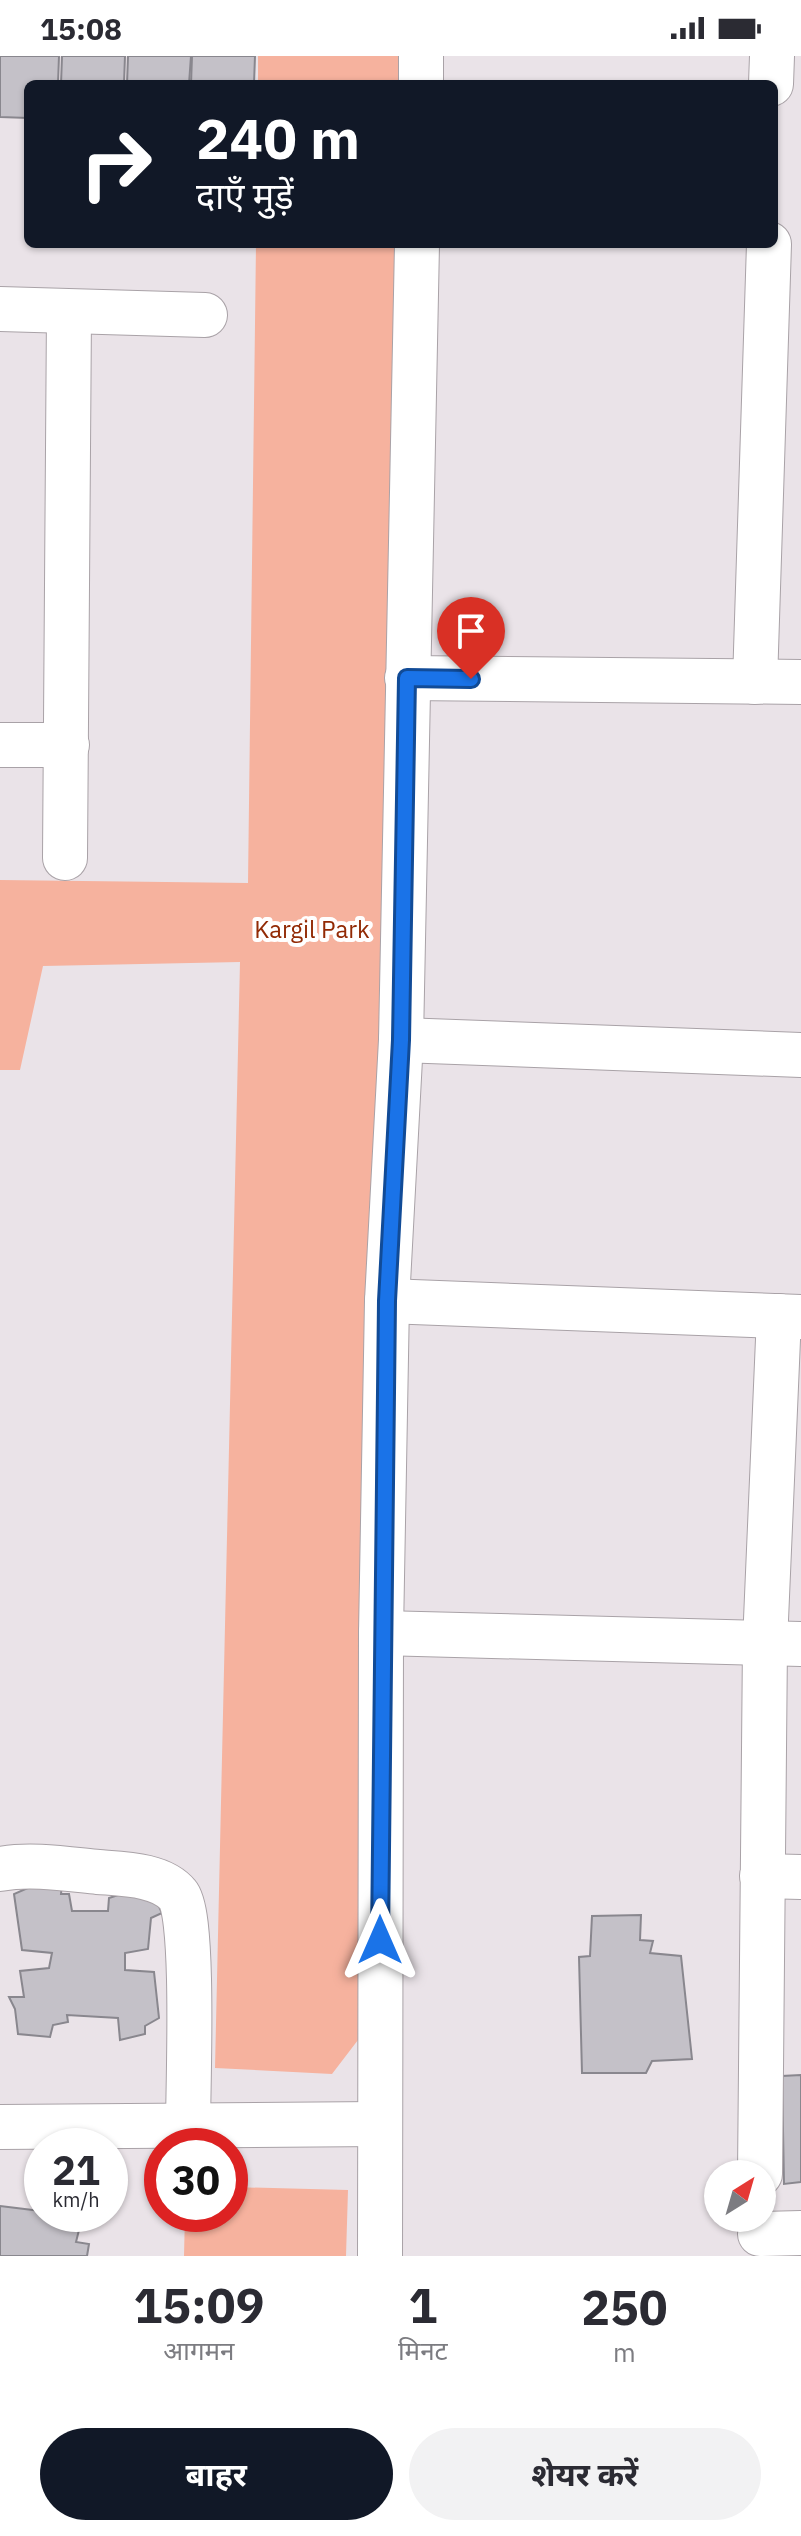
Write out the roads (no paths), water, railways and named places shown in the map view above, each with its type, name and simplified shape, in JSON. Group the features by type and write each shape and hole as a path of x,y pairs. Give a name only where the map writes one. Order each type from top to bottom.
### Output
{"street":[{"path":"421,56 421,80"},
{"path":"771,80 772,56"},
{"path":"380,2256 381,1633 387,1301 401,1040 417,248"},
{"path":"755,682 785,334 770,248"},
{"path":"0,309 205,315"},
{"path":"65,858 69,312"},
{"path":"407,678 801,682"},
{"path":"0,745 67,745"},
{"path":"401,1040 801,1055"},
{"path":"387,1301 790,1317 781,1876 761,2160"},
{"path":"381,1633 783,1643"},
{"path":"0,1869 77,1870 132,1875 165,1884 180,1896 186,1927 188,2126"},
{"path":"0,2127 379,2124"}],"park label":[{"name":"Kargil Park","path":"312,929"}]}
